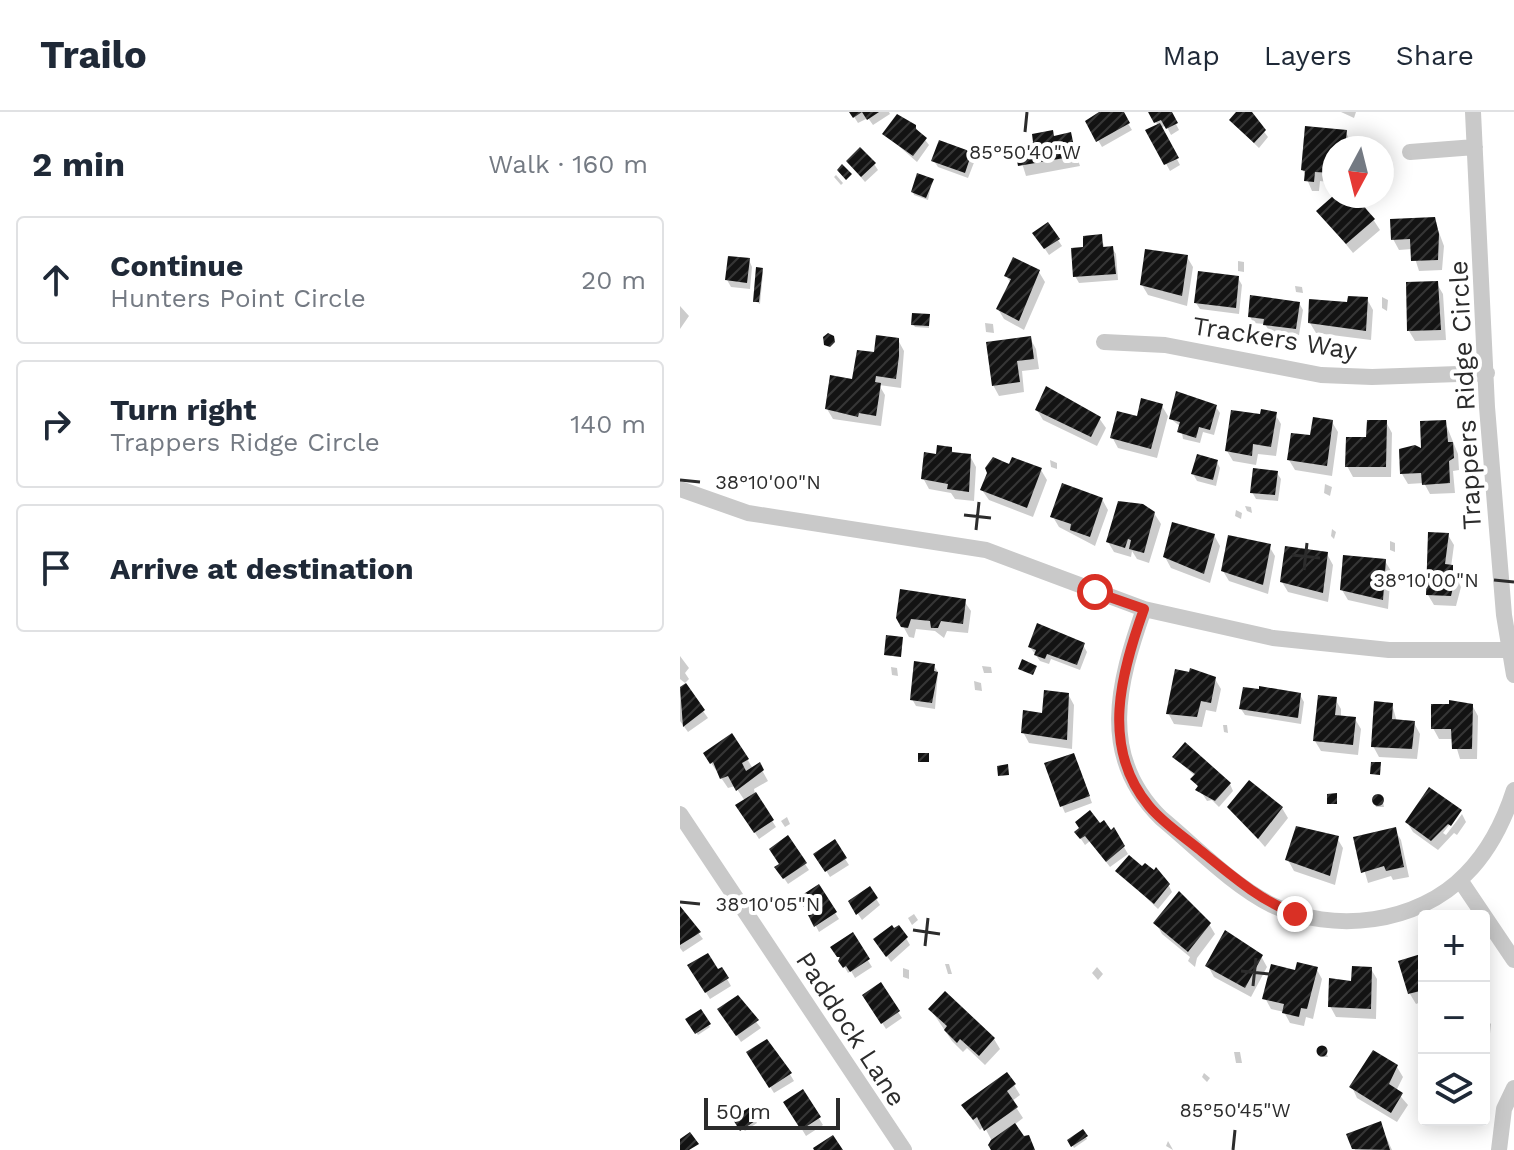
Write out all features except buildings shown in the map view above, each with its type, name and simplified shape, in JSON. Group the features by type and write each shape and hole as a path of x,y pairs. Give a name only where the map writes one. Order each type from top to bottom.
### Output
{"street":[{"name":"Trappers Ridge Circle","path":"1473,112 1496,529 1514,675"},
{"path":"1410,152 1475,147"},
{"name":"Trackers Way","path":"1104,342 1165,345 1321,375 1372,377 1487,373"},
{"path":"680,489 748,513 986,550 1144,609 1314,643 1389,650 1512,650"},
{"path":"1144,609 1119,694 1119,735 1130,774 1148,805 1161,818 1255,895 1295,914 1321,920 1378,919 1429,900 1460,880 1493,839 1514,790"},
{"name":"Paddock Lane","path":"680,814 904,1150"},
{"path":"1460,880 1514,960"},
{"path":"1499,1150 1504,1109 1514,1088"}],"route":[{"path":"1095,592 1144,609 1119,694 1118,716 1119,735 1130,774 1148,805 1255,895 1295,914"}]}
